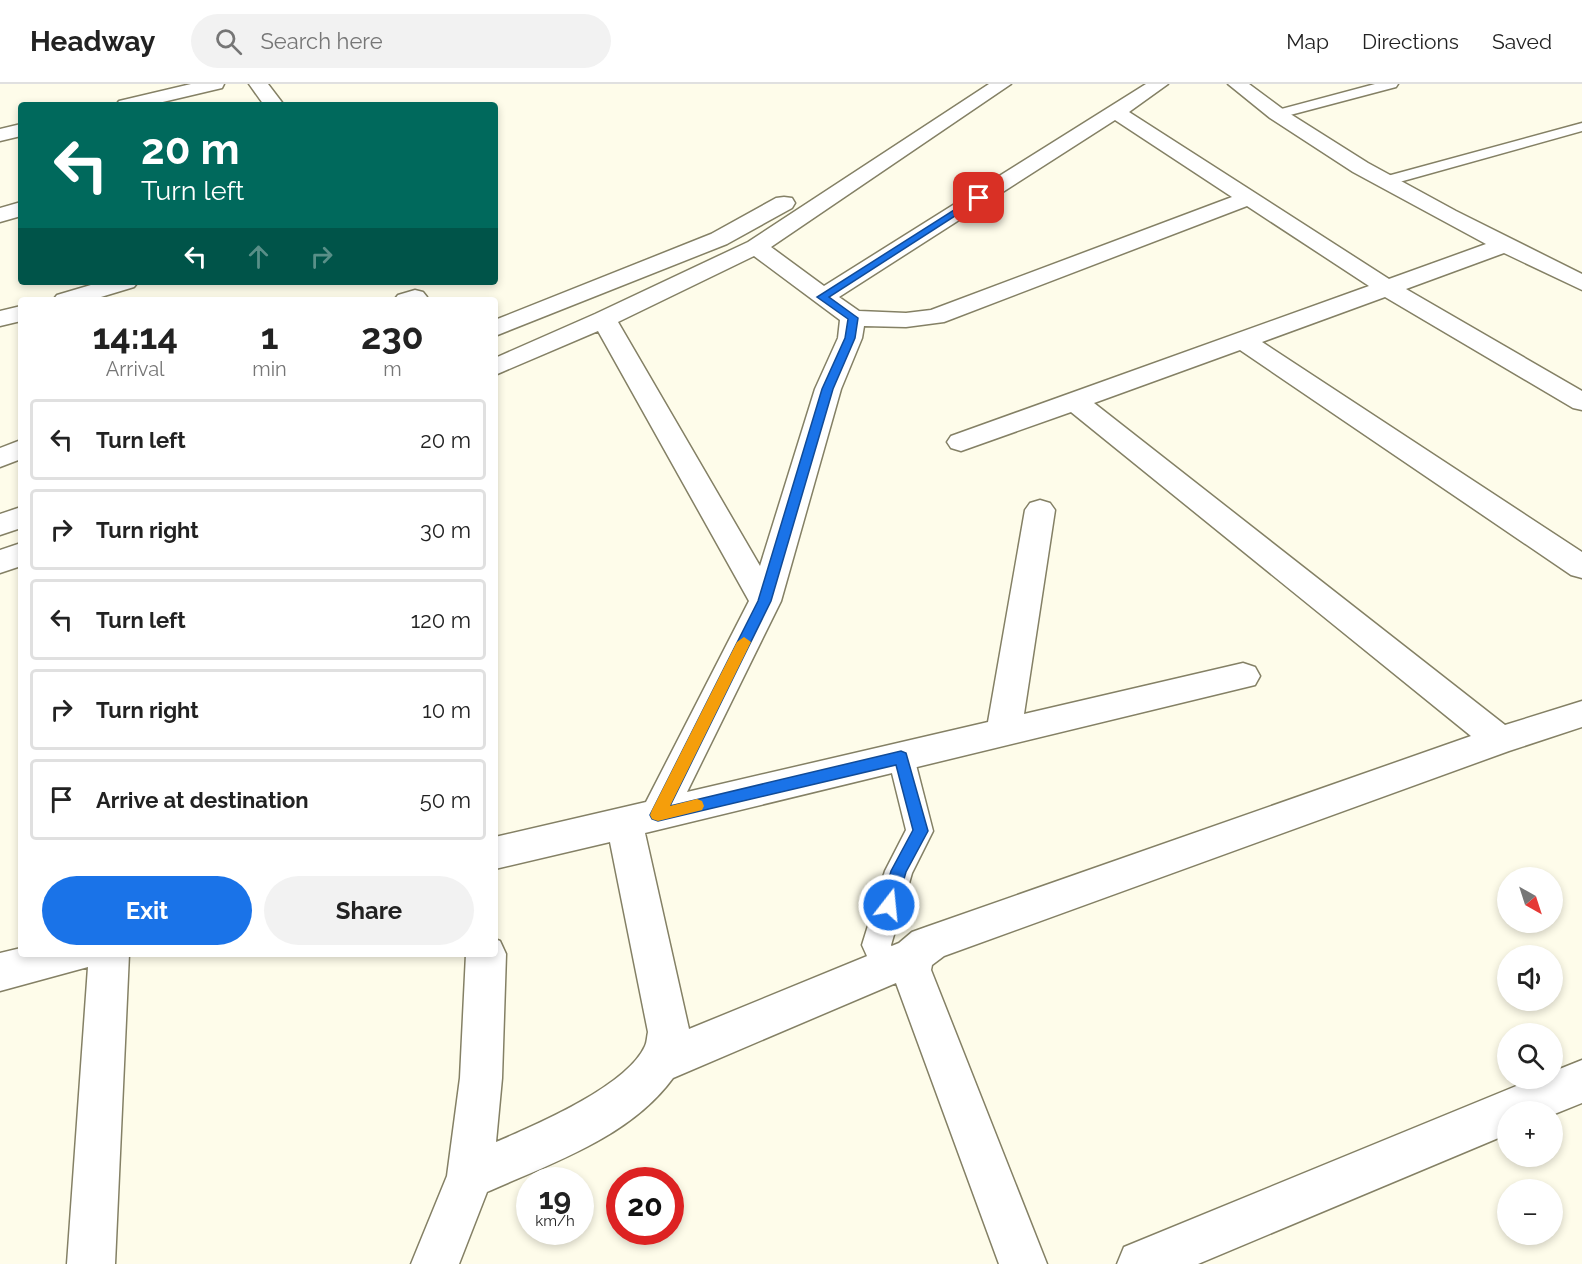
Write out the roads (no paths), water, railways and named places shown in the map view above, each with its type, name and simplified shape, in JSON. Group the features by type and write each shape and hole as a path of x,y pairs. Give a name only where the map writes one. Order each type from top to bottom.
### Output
{"street":[{"path":"131,102 150,91 215,84"},
{"path":"258,84 272,102"},
{"path":"498,328 742,228 971,84"},
{"path":"498,366 604,319 756,247 1002,84"},
{"path":"822,297 1159,84"},
{"path":"1237,84 1275,114 1385,181 1429,206 1582,283"},
{"path":"1116,112 1387,288 1582,402"},
{"path":"0,135 18,131"},
{"path":"756,247 853,318 906,320 935,317 1249,198"},
{"path":"0,214 18,210"},
{"path":"961,442 1506,245"},
{"path":"75,297 116,285"},
{"path":"0,319 18,314"},
{"path":"470,1176 600,1116 633,1093 663,1057 669,1032 641,819 765,601 828,389 850,338 853,318"},
{"path":"604,319 765,601"},
{"path":"1244,341 1582,567"},
{"path":"1074,401 1500,740"},
{"path":"0,458 18,450"},
{"path":"1004,732 1040,510"},
{"path":"0,525 18,518"},
{"path":"0,562 18,555"},
{"path":"498,852 1244,676"},
{"path":"658,1063 900,961 926,945 1500,740 1582,714"},
{"path":"0,972 62,957"},
{"path":"91,1264 109,957"},
{"path":"435,1264 470,1176 481,1078 486,957"},
{"path":"900,961 911,970 1023,1264"},
{"path":"1534,1101 1582,1081"},
{"path":"1141,1264 1497,1117"}],"lane":[{"path":"1275,114 1391,84"},
{"path":"1385,181 1582,127"},
{"path":"900,961 876,945 899,871 920,831 901,757"}]}
